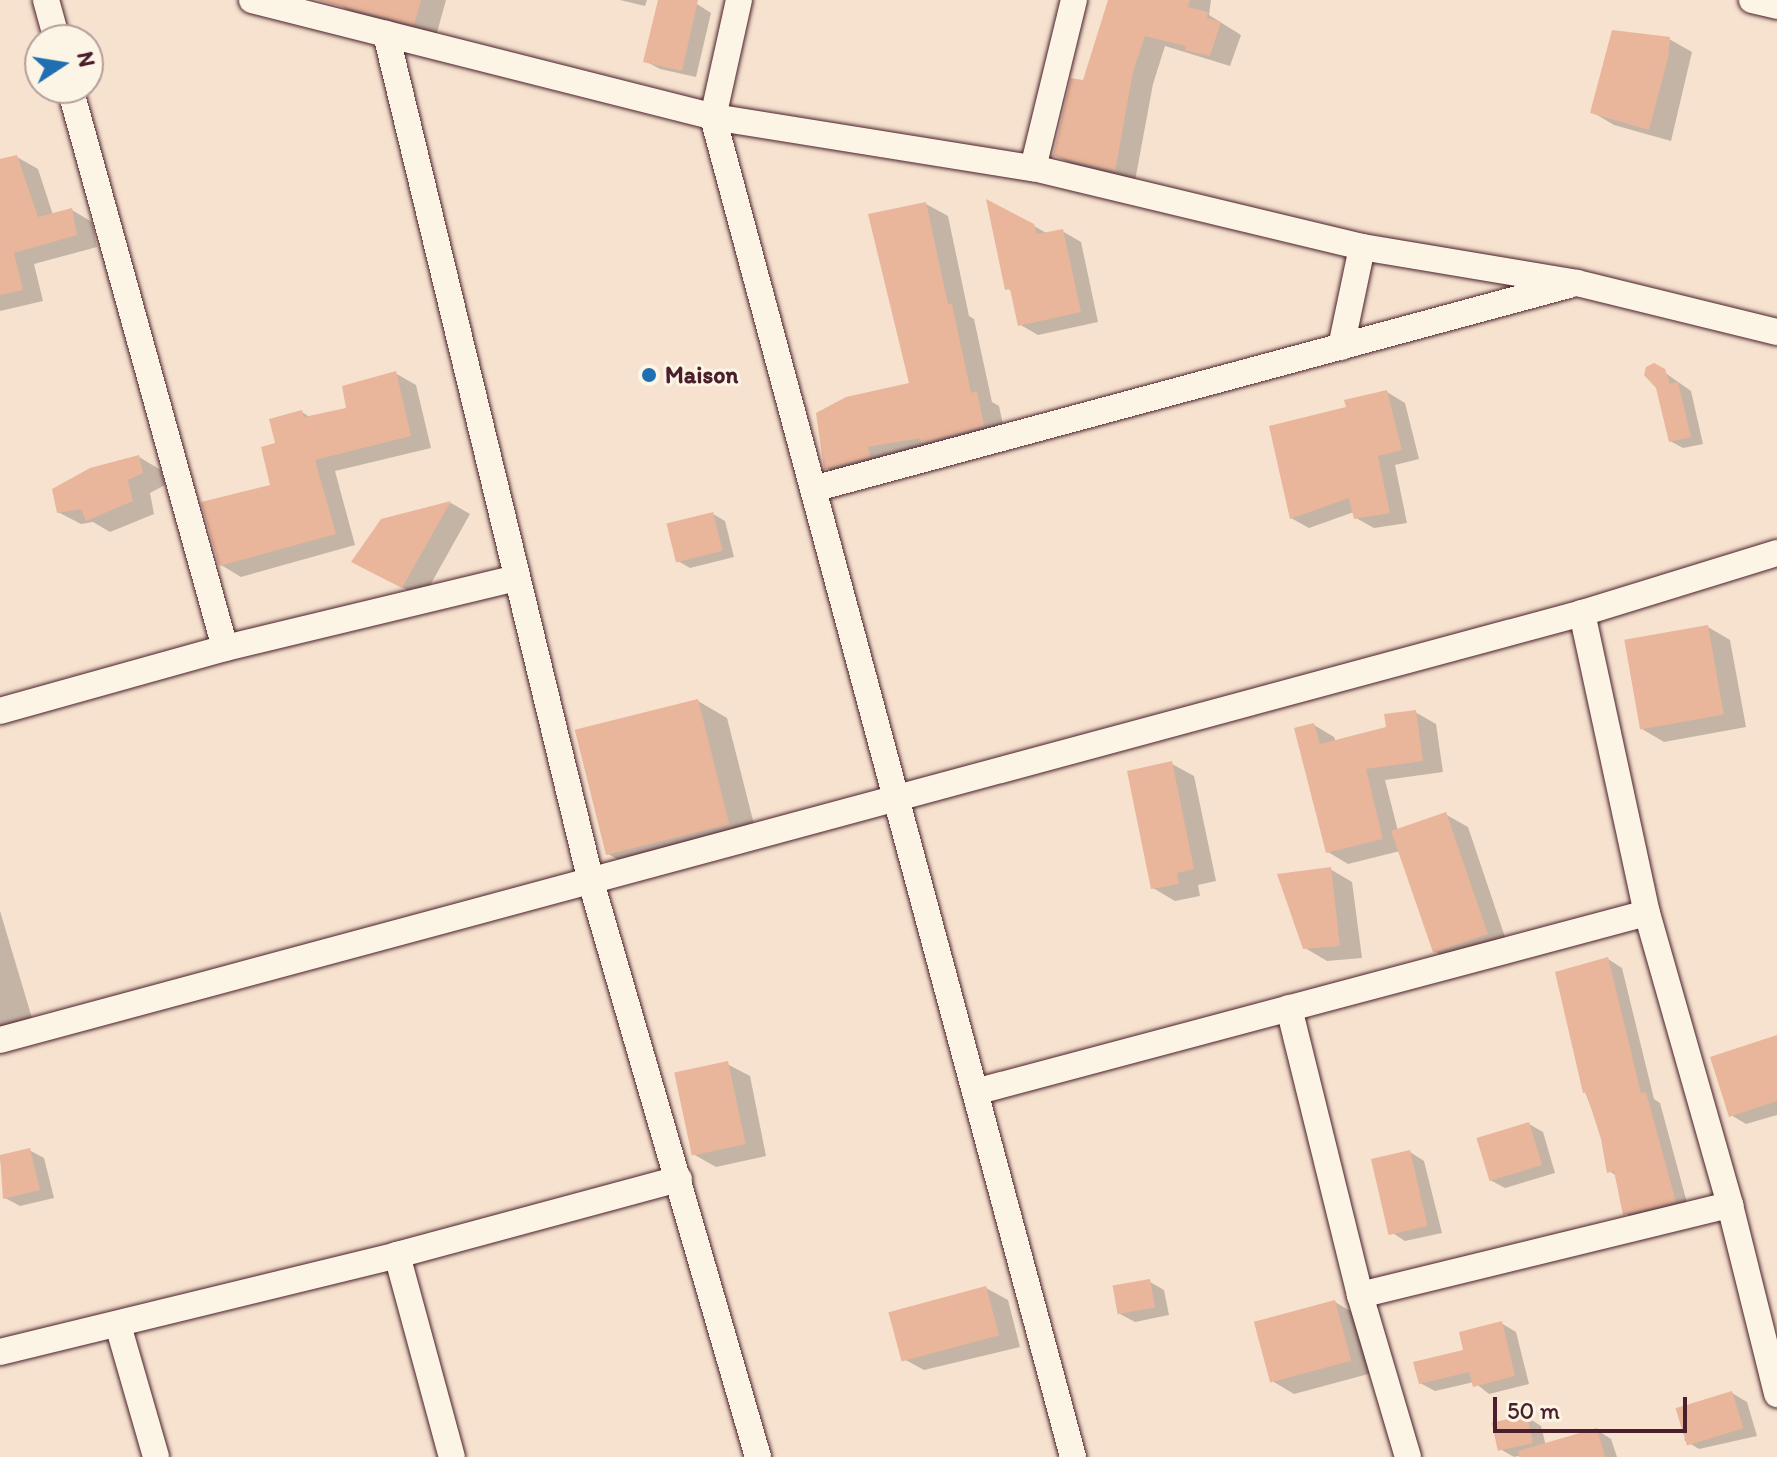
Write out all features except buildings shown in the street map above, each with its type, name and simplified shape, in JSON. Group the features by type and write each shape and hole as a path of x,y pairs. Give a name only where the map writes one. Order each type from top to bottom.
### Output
{"street":[{"path":"46,0 53,24"},
{"path":"252,0 713,117 1033,168 1362,247 1577,283 1777,332"},
{"path":"739,0 713,117 1073,1457"},
{"path":"1033,168 1074,0"},
{"path":"1752,0 1777,6"},
{"path":"386,34 591,882 758,1457"},
{"path":"74,104 225,648"},
{"path":"1341,347 1362,247"},
{"path":"813,489 1577,283"},
{"path":"0,1040 1582,613 1777,553"},
{"path":"0,711 225,648 516,578"},
{"path":"1582,613 1647,913 1730,1205 1777,1394"},
{"path":"975,1092 1647,913"},
{"path":"1289,1008 1360,1295 1408,1457"},
{"path":"0,1352 397,1255 679,1179"},
{"path":"1360,1295 1730,1205"},
{"path":"397,1255 452,1457"},
{"path":"118,1325 156,1457"}],"place":[{"name":"Maison","path":"649,375"}]}
